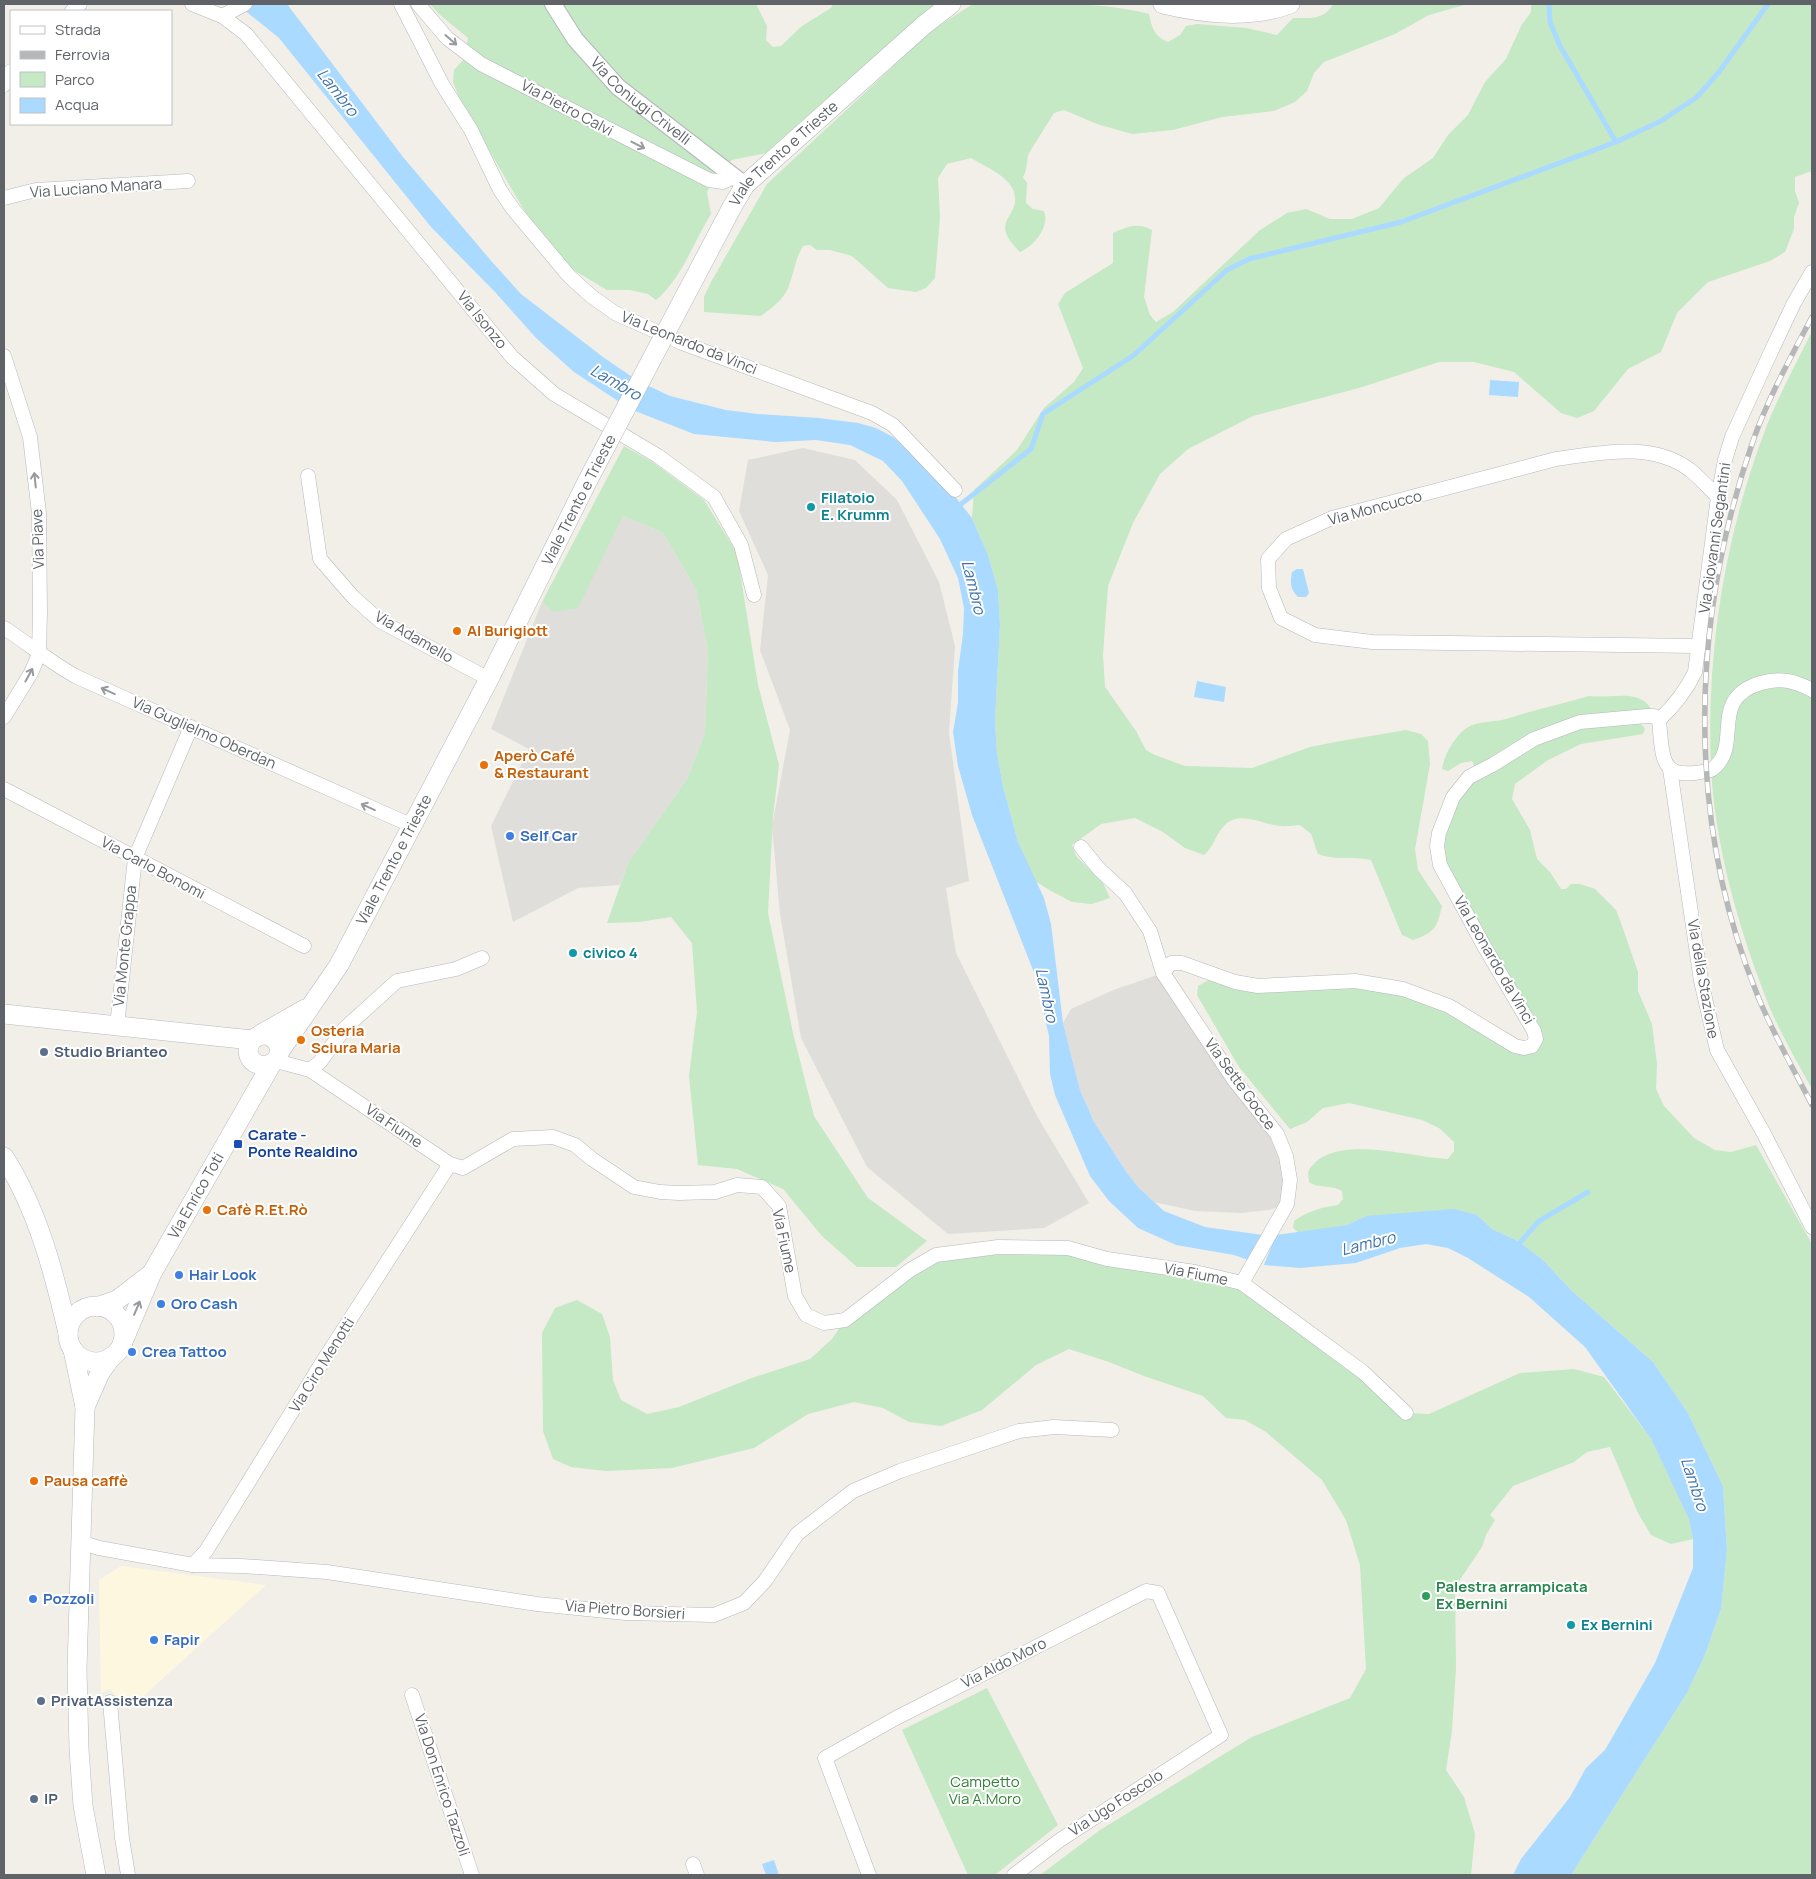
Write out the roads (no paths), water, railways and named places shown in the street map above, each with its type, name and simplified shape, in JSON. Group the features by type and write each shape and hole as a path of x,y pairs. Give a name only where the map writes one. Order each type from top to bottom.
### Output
{"main road":[{"name":"Viale Trento e Trieste","path":"253,1047 311,1005 339,965 489,679 588,480 732,207 739,181 951,4"},
{"path":"1164,4 1185,9 1231,14 1267,10 1290,4"},
{"name":"Via Enrico Toti","path":"85,1407 100,1373 117,1350 152,1273 239,1117 311,1005"},
{"path":"4,1014 215,1035 253,1047 272,1037 279,1046 276,1059 260,1066 253,1047"},
{"name":"Via Enrico Toti","path":"239,1117 253,1047"},
{"path":"4,1157 34,1215 57,1284 85,1407 77,1669 79,1749 84,1814 96,1875"},
{"name":"Via Enrico Toti","path":"93,1307 117,1300 152,1273"},
{"path":"57,1284 93,1307 106,1308 119,1319 123,1327 117,1350 104,1361 86,1360 70,1341 74,1317 93,1307"}],"street":[{"name":"Via Isonzo","path":"192,4 222,16 246,34 512,357 554,394 658,456 714,497 741,545 754,595"},
{"name":"Via Leonardo da Vinci","path":"401,4 442,84 471,130 500,190 513,209 569,276 591,296 615,313 682,343 864,410 893,425 955,490"},
{"name":"Via Pietro Calvi","path":"418,4 448,38 481,64 709,180 723,182 739,181"},
{"name":"Via Coniugi Crivelli","path":"553,4 575,39 618,87 739,181"},
{"path":"222,16 240,6"},
{"path":"4,85 10,73"},
{"name":"Via Luciano Manara","path":"4,198 36,190 188,182"},
{"name":"Via Giovanni Segantini","path":"1656,718 1672,708 1688,687 1695,672 1700,646 1718,497 1725,460 1739,421 1794,304 1812,272"},
{"name":"Via Piave","path":"4,356 30,437 39,513 39,654 31,672 4,716"},
{"name":"Via Moncucco","path":"1700,646 1381,642 1315,636 1281,618 1269,588 1268,559 1286,539 1332,518 1556,459 1590,454 1653,452 1690,470 1718,497"},
{"name":"Via Adamello","path":"308,476 320,559 353,597 380,620 489,679"},
{"name":"Via Guglielmo Oberdan","path":"4,628 28,643 39,654 77,677 413,826"},
{"path":"1670,769 1685,773 1702,772 1716,767 1722,758 1727,740 1732,702 1745,687 1771,679 1795,681 1812,690"},
{"name":"Via Leonardo da Vinci","path":"1163,973 1171,963 1182,963 1235,982 1258,986 1355,981 1402,989 1449,1006 1515,1046 1524,1048 1532,1046 1536,1038 1534,1031 1484,946 1440,865 1437,846 1439,833 1453,798 1469,777 1534,739 1580,722 1611,718 1656,718"},
{"name":"Via della Stazione","path":"1656,718 1661,753 1665,764 1670,769 1697,959 1717,1050 1763,1132 1812,1227"},
{"name":"Via Monte Grappa","path":"117,1026 134,858 191,727"},
{"name":"Via Carlo Bonomi","path":"4,789 304,946"},
{"path":"1081,847 1099,870 1125,893 1150,931 1163,973"},
{"path":"310,1070 320,1062 345,1028 397,981 456,969 482,958"},
{"name":"Via Sette Gocce","path":"1163,973 1234,1080 1277,1134 1286,1156 1290,1180 1287,1204 1242,1283"},
{"name":"Via Fiume","path":"276,1059 310,1070 450,1164 463,1168 514,1139 553,1137 576,1145 592,1160 634,1187 660,1192 679,1193 715,1192 737,1185 762,1187 779,1206 796,1296 806,1314 824,1323 845,1320 910,1270 936,1255 998,1247 1068,1248 1108,1259 1195,1272 1242,1283"},
{"name":"Via Ciro Menotti","path":"193,1565 206,1551 320,1366 450,1164"},
{"path":"1242,1283 1363,1372 1406,1413"},
{"name":"Via Pietro Borsieri","path":"80,1542 99,1548 193,1565 327,1572 537,1604 626,1614 714,1615 744,1603 765,1581 797,1534 853,1491 900,1471 1018,1431 1054,1427 1112,1430"},
{"name":"Via Aldo Moro","path":"869,1875 825,1758 896,1718 1146,1591 1158,1593 1221,1735"},
{"name":"Via Don Enrico Tazzoli","path":"412,1695 472,1875"},
{"path":"110,1702 122,1838 128,1875"},
{"name":"Via Ugo Foscolo","path":"1014,1875 1060,1840 1221,1735"}],"water":[{"name":"Lambro","path":"253,4 287,4 403,157 493,263 521,294 603,357 638,381 670,396 726,410 819,418 858,423 876,428 893,437 945,484 972,518 988,555 998,590 1000,625 995,720 997,753 1003,786 1018,842 1044,898 1051,924 1063,1023 1080,1090 1094,1122 1139,1188 1164,1211 1205,1227 1270,1236 1257,1263 1234,1255 1176,1245 1138,1228 1109,1201 1090,1176 1055,1095 1050,1074 1049,1036 1035,975 972,815 958,766 953,732 958,703 958,671 964,608 958,578 940,539 902,481 883,461 850,445 816,440 776,442 694,434 630,409 574,372 536,338 495,292 431,227 279,38 243,9"},
{"path":"1490,380 1519,382 1518,397 1489,395"},
{"path":"1297,569 1303,569 1309,593 1306,597 1298,597 1292,588 1292,572"},
{"path":"1197,681 1226,687 1224,702 1194,697"},
{"name":"Lambro","path":"1454,1209 1477,1215 1492,1229 1518,1241 1543,1260 1571,1290 1653,1362 1688,1413 1723,1486 1727,1550 1721,1609 1705,1655 1687,1693 1571,1875 1513,1875 1521,1859 1570,1797 1586,1768 1605,1750 1655,1663 1693,1568 1693,1539 1689,1519 1651,1439 1585,1347 1529,1297 1468,1258 1448,1248 1426,1244 1400,1248 1356,1263 1300,1268 1264,1265 1276,1235 1347,1225 1366,1216"},
{"path":"774,1860 779,1875 766,1875 762,1864"}],"waterway":[{"path":"1549,4 1550,22 1560,46 1616,142"},
{"path":"956,508 1031,449 1043,414 1134,355 1227,270 1249,259 1401,222 1616,142 1661,121 1697,97 1719,72 1768,4"},
{"path":"1516,1247 1539,1221 1588,1192"}],"railway":[{"path":"1812,317 1780,378 1759,425 1732,509 1717,578 1708,648 1705,718 1708,788 1717,858 1734,927 1763,1008 1812,1105"}],"place":[{"name":"Filatoio E. Krumm","path":"811,507"},
{"name":"Al Burigiott","path":"457,631"},
{"name":"Aperò Café & Restaurant","path":"484,765"},
{"name":"Self Car","path":"510,836"},
{"name":"civico 4","path":"573,953"},
{"name":"Osteria Sciura Maria","path":"301,1040"},
{"name":"Studio Brianteo","path":"44,1052"},
{"name":"Carate - Ponte Realdino","path":"238,1144"},
{"name":"Cafè R.Et.Rò","path":"207,1210"},
{"name":"Hair Look","path":"179,1275"},
{"name":"Oro Cash","path":"161,1304"},
{"name":"Crea Tattoo","path":"132,1352"},
{"name":"Pausa caffè","path":"34,1481"},
{"name":"Palestra arrampicata Ex Bernini","path":"1426,1596"},
{"name":"Pozzoli","path":"33,1599"},
{"name":"Ex Bernini","path":"1571,1625"},
{"name":"Fapir","path":"154,1640"},
{"name":"PrivatAssistenza","path":"41,1701"},
{"name":"IP","path":"34,1799"}],"park label":[{"name":"Campetto Via A.Moro","path":"985,1790"}]}
